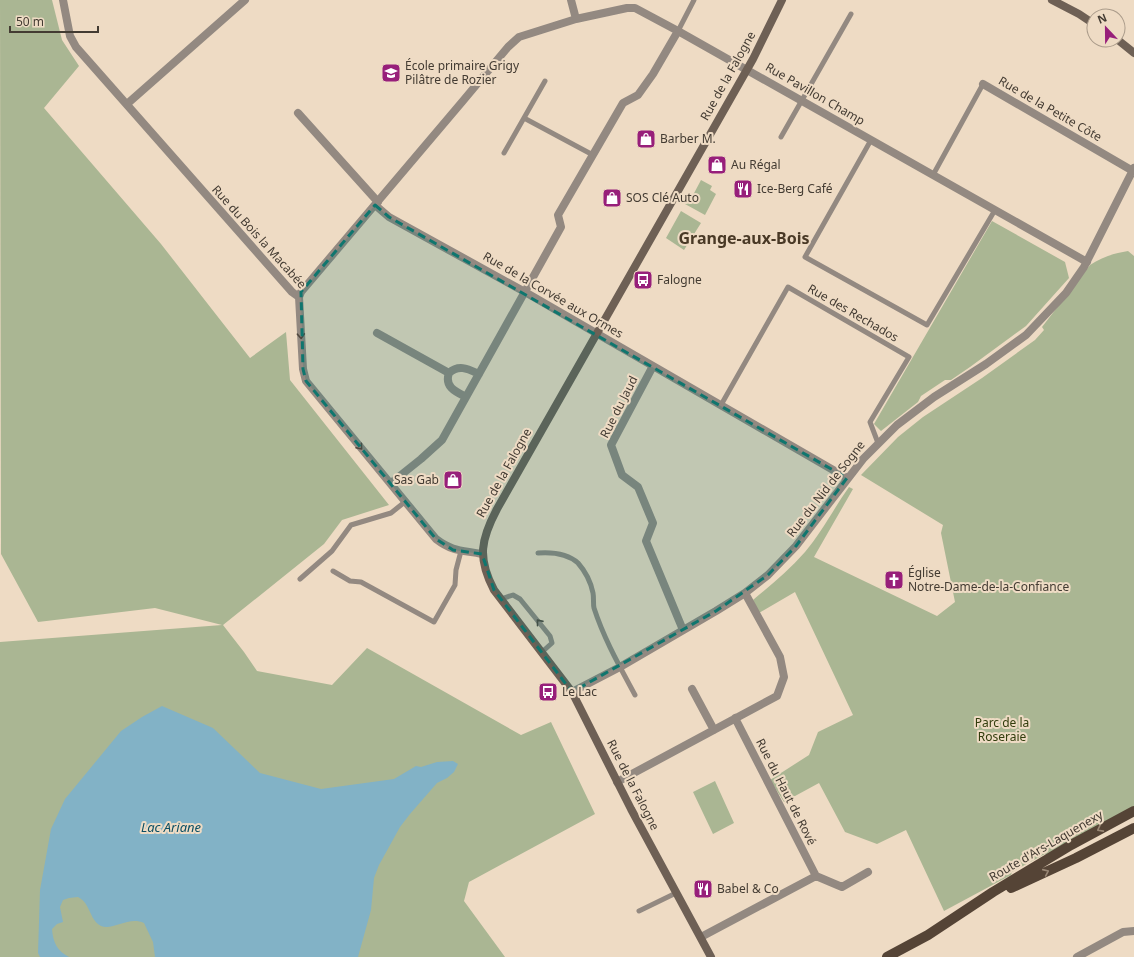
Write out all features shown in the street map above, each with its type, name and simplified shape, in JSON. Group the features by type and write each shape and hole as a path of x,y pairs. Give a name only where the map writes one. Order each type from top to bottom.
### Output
{"main road":[{"name":"Route d'Ars-Laquenexy","path":"887,957 928,935 993,892 1071,845 1134,811"},
{"name":"Route d'Ars-Laquenexy","path":"973,906 1076,858 1134,828"}],"street":[{"name":"Rue du Bois la Macabée","path":"63,0 70,36 73,43 292,292 299,297 303,369 306,382 436,539 453,550 482,554"},
{"path":"127,104 245,0"},
{"path":"571,0 576,19"},
{"name":"Rue de la Falogne","path":"711,957 676,893 572,692 494,590 487,578 482,554 482,546 488,524 746,70 782,0"},
{"path":"1052,0 1086,19"},
{"name":"Rue Pavillon Champ","path":"299,297 301,292 508,47 519,37 576,19 631,8 639,10 802,100 1086,262"},
{"path":"391,483 442,440 561,226 558,215 624,103 638,96 653,74 678,31"},
{"path":"1126,46 1134,53"},
{"name":"Rue de la Petite Côte","path":"984,84 1133,170"},
{"name":"Rue de la Corvée aux Ormes","path":"298,112 376,204 389,217 525,292 847,478"},
{"name":"Rue du Nid de Sogne","path":"572,692 620,667 745,593 768,575 791,552 847,478 878,443 897,425 934,397 986,364 1026,335 1066,293 1084,267 1133,170"},
{"path":"377,333 449,373"},
{"name":"Rue du Jaud","path":"653,366 611,445 622,475 638,487 653,523 646,541 683,630"},
{"path":"466,397 454,392 449,386 447,381 449,373 461,367 467,368 479,374"},
{"path":"618,782 776,696 784,677 780,657 745,593"},
{"path":"692,689 714,730"},
{"name":"Rue du Haut de Rové","path":"735,718 816,876"},
{"path":"701,937 816,876 842,887 868,872"},
{"path":"1077,957 1123,932 1134,932"}],"lane":[{"path":"678,31 694,0"},
{"path":"781,137 851,14"},
{"path":"504,153 545,81"},
{"name":"Rue de la Petite Côte","path":"933,175 984,84"},
{"path":"524,118 593,155"},
{"name":"Rue Pavillon Champ","path":"871,140 805,257 927,325 994,210"},
{"name":"Rue des Rechados","path":"721,405 788,287 909,357 870,422 878,443"},
{"path":"300,579 332,551 351,525 391,513 406,501"},
{"path":"333,571 350,581 361,582 434,622 454,585 461,551"},
{"path":"538,553 551,552 565,555 581,567 586,574 593,593 594,607 615,659 636,694"},
{"path":"501,599 513,595 520,599 550,636 552,643 542,652"},
{"path":"640,911 676,893"}],"highlighted area":[{"path":"375,205 389,217 847,478 796,546 768,575 716,611 572,692 494,590 482,554 453,550 436,539 306,381 303,369 301,292"}],"green space":[{"path":"0,0 52,0 62,40 79,66 44,108 161,244 250,358 286,332 290,380 389,505 342,520 324,544 223,625 257,671 332,685 367,648 521,735 551,722 595,814 469,882 464,901 505,957 0,957 0,642 222,625 155,608 38,622 1,554"},
{"path":"701,180 712,186 710,190 716,194 705,215 685,204 690,196 692,197"},
{"path":"681,211 701,223 684,250 666,238"},
{"path":"992,221 1065,262 1069,278 1026,326 951,380 945,380 921,396 918,402 881,431 874,424"},
{"name":"Parc de la Roseraie","path":"1128,251 1134,256 1134,810 1047,856 1045,854 1012,872 1011,875 944,911 906,830 877,844 845,832 819,783 784,802 770,780 809,755 818,732 853,715 795,592 759,613 753,600 805,552 849,487 853,489 814,557 937,616 955,602 941,533 943,525 861,475 898,437 923,417 982,378 1035,340 1044,330 1042,327 1090,265 1109,256"},
{"path":"715,781 734,823 713,834 693,792"}],"water":[{"name":"Lac Ariane","path":"162,706 213,728 260,773 321,789 394,779 416,766 421,767 437,762 453,761 458,764 454,772 447,778 437,783 410,814 400,827 379,865 374,878 371,910 358,957 155,957 153,942 144,923 132,921 111,927 101,926 94,920 87,906 78,897 63,900 60,907 63,922 57,924 52,929 56,946 61,952 69,957 40,957 38,953 40,890 51,829 65,799 121,731"}],"place":[{"name":"École primaire Grigy Pilâtre de Rozier","path":"391,73"},
{"name":"Barber M.","path":"646,139"},
{"name":"Au Régal","path":"717,165"},
{"name":"Ice-Berg Café","path":"743,189"},
{"name":"SOS Clé Auto","path":"612,198"},
{"name":"Falogne","path":"643,280"},
{"name":"Sas Gab","path":"453,480"},
{"name":"Église Notre-Dame-de-la-Confiance","path":"894,580"},
{"name":"Le Lac","path":"548,692"},
{"name":"Babel & Co","path":"703,889"}],"district":[{"name":"Grange-aux-Bois","path":"744,238"}]}
